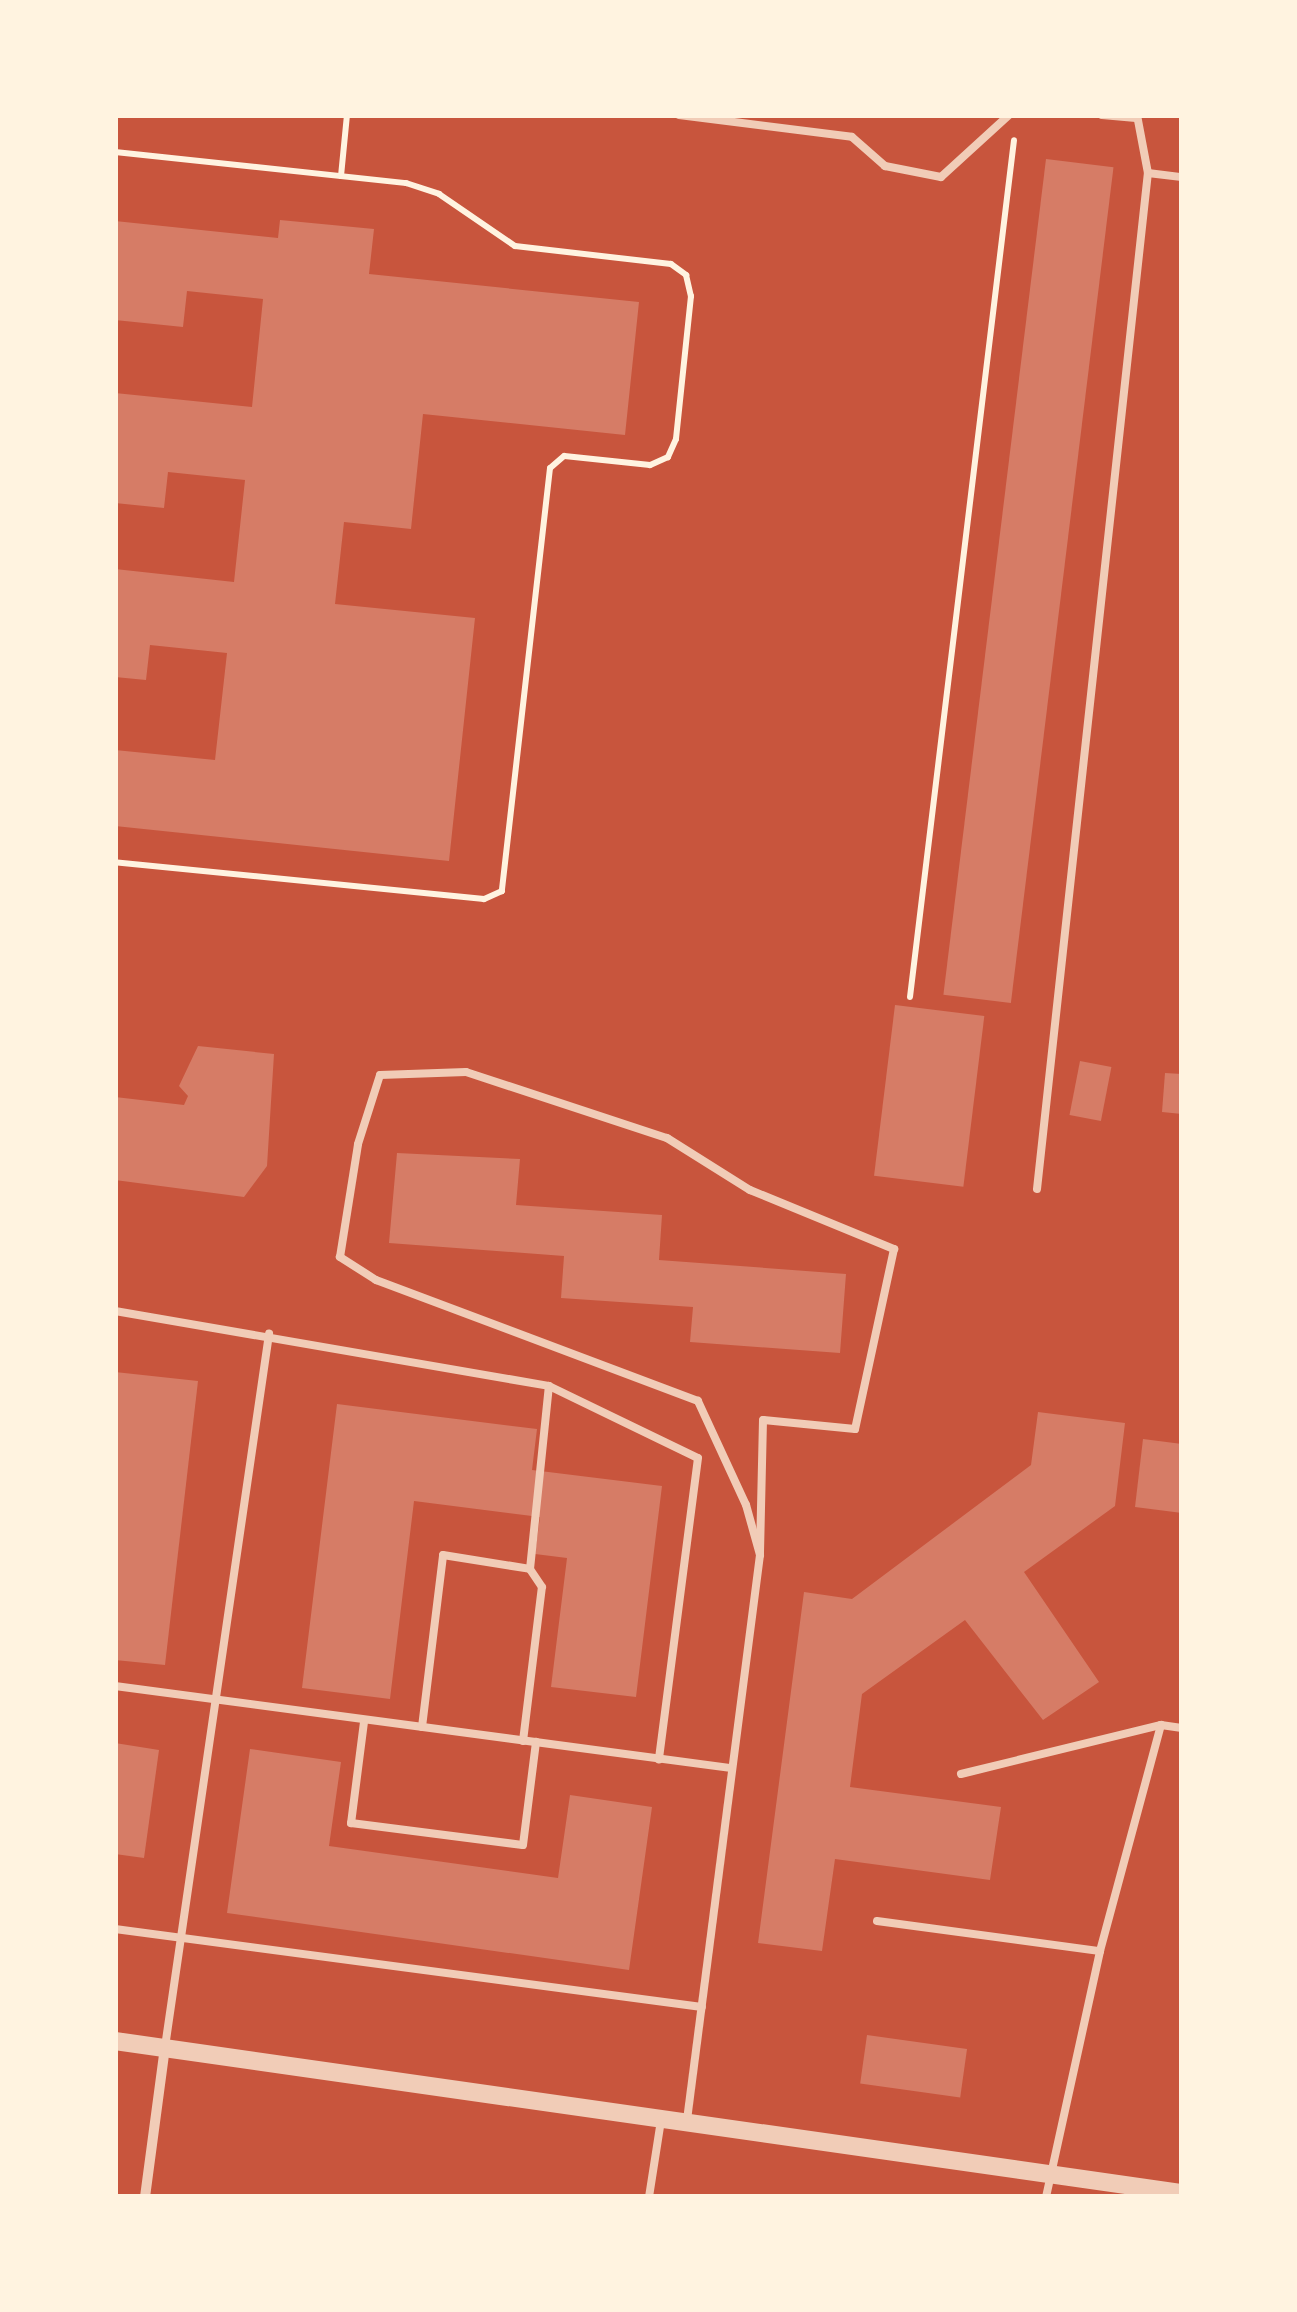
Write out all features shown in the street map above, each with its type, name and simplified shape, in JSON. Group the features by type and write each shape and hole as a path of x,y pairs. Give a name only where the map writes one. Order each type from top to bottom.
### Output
{"street":[{"path":"115,2041 1182,2193"},
{"path":"145,2197 164,2048"}],"lane":[{"path":"679,115 843,134 894,170 942,177 1009,115"},
{"path":"1037,1189 1148,173 1137,117 1102,115"},
{"path":"1148,173 1182,177"},
{"path":"686,2124 760,1555 763,1420 855,1429 894,1249 750,1190 649,1132 466,1072 380,1075 358,1144 340,1258 376,1280 698,1401 746,1505 760,1555"},
{"path":"115,1311 269,1334 549,1386 698,1458 660,1759"},
{"path":"164,2048 269,1334"},
{"path":"523,1741 542,1587 530,1569 549,1386"},
{"path":"422,1727 443,1555 530,1569"},
{"path":"115,1686 730,1768"},
{"path":"364,1722 351,1823 523,1846 536,1742"},
{"path":"1046,2197 1100,1951 1161,1726"},
{"path":"960,1774 1161,1726 1182,1728"},
{"path":"877,1921 1100,1951"},
{"path":"115,1928 702,2007"},
{"path":"650,2197 661,2120"}],"path":[{"path":"340,176 347,115"},
{"path":"910,997 1015,134"},
{"path":"115,152 422,187 515,246 680,268 692,296 674,449 650,465 568,456 550,468 506,884 498,895 484,899 115,862"}],"building":[{"path":"1046,159 1113,167 1011,1003 943,995"},
{"path":"280,220 374,229 369,274 639,302 625,435 423,414 411,529 344,522 335,604 475,618 449,861 115,826 115,750 215,760 227,653 150,645 146,680 115,677 115,569 234,582 245,480 168,472 164,508 115,503 115,393 252,407 263,299 187,291 183,327 115,320 115,221 278,238"},
{"path":"895,1005 984,1016 963,1187 874,1176"},
{"path":"198,1046 274,1054 267,1166 244,1197 115,1180 115,1097 184,1105 188,1096 179,1086"},
{"path":"1080,1061 1111,1067 1101,1121 1070,1115"},
{"path":"1165,1073 1182,1074 1182,1114 1162,1112"},
{"path":"397,1153 520,1159 516,1205 662,1215 659,1260 846,1274 840,1353 690,1342 693,1307 561,1298 564,1256 389,1243"},
{"path":"115,1372 198,1381 165,1665 115,1660"},
{"path":"337,1404 537,1429 532,1470 662,1486 636,1697 551,1687 567,1558 535,1554 540,1517 414,1501 390,1699 302,1688"},
{"path":"1038,1412 1125,1423 1115,1506 1024,1572 1099,1682 1043,1720 965,1620 862,1694 850,1787 1001,1807 990,1880 835,1859 822,1951 758,1943 804,1592 852,1599 1031,1465"},
{"path":"1143,1439 1182,1444 1182,1513 1135,1507"},
{"path":"115,1743 159,1750 144,1858 115,1854"},
{"path":"250,1749 341,1762 329,1846 558,1878 570,1795 652,1807 629,1970 227,1913"},
{"path":"867,2035 967,2049 960,2098 860,2084"}]}
